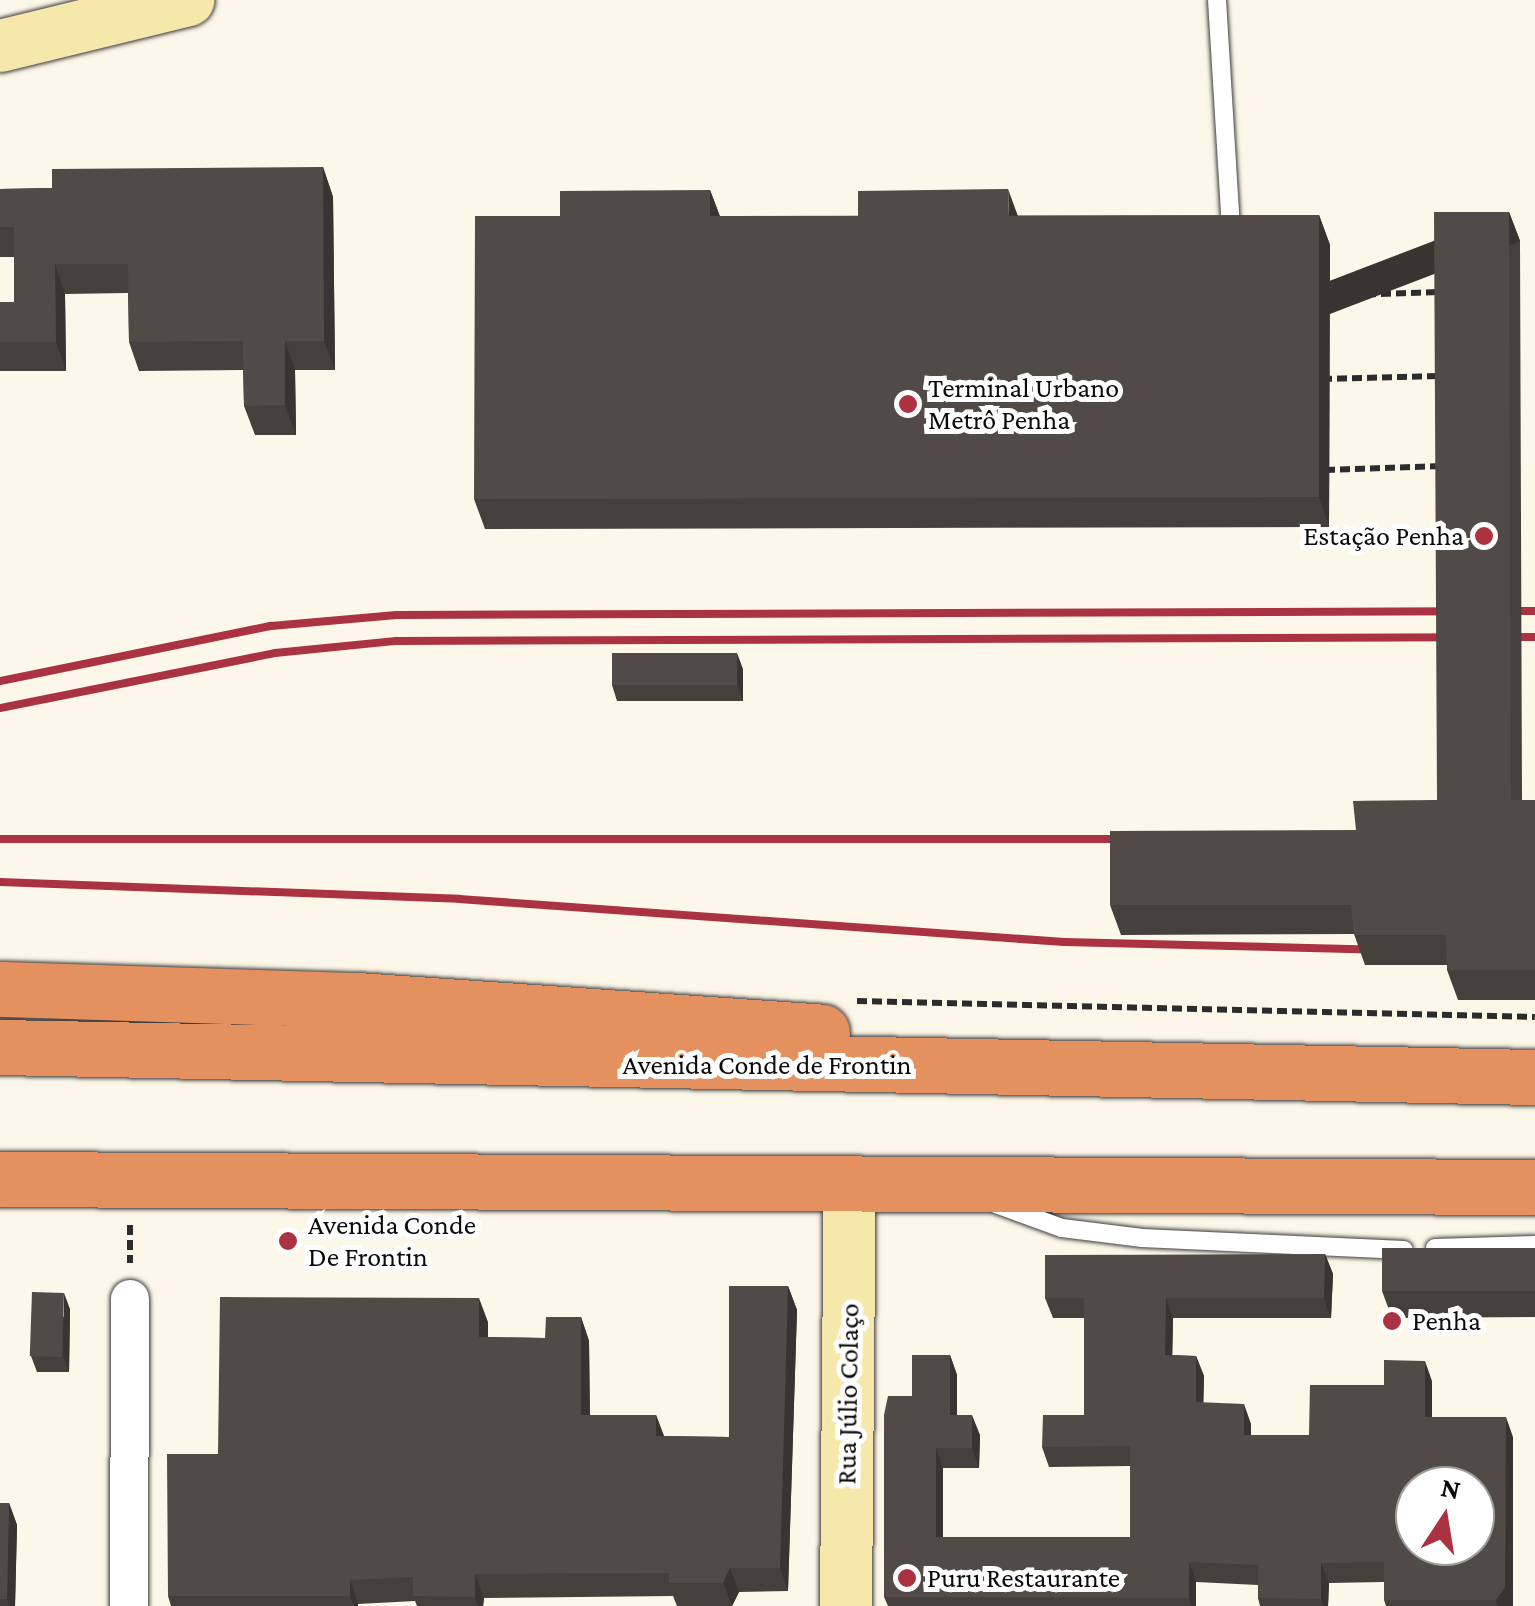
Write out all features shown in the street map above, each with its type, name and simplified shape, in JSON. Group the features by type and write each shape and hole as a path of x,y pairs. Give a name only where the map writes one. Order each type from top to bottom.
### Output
{"highway":[{"path":"0,989 356,1000 825,1032 1052,1065"},
{"name":"Avenida Conde de Frontin","path":"0,1047 602,1065 1052,1065 1535,1077"},
{"path":"0,1178 130,1182 1535,1188"}],"street":[{"path":"0,46 188,0"},
{"name":"Rua Júlio Colaço","path":"846,1606 850,1183"},
{"path":"129,1606 130,1299"}],"lane":[{"path":"1217,0 1230,230"},
{"path":"944,1184 1062,1228 1142,1238 1343,1252 1535,1245"}],"path":[{"path":"1317,296 1462,291"},
{"path":"1316,379 1462,375"},
{"path":"1314,470 1462,466"},
{"path":"130,1182 130,1299"}],"building":[{"path":"323,167 324,341 285,341 285,405 244,406 243,341 129,342 128,264 55,264 56,342 0,342 0,302 14,302 14,227 0,227 0,189 52,188 52,169"},
{"name":"Terminal Urbano Metrô Penha","path":"1008,189 1009,216 1319,215 1319,497 474,499 475,216 560,216 560,191 710,190 710,216 858,216 858,191"},
{"path":"1434,212 1509,212 1511,800 1535,800 1535,970 1447,970 1446,935 1354,935 1351,905 1110,905 1110,831 1356,830 1353,801 1437,800"},
{"path":"612,653 737,653 737,685 612,685"},
{"path":"1382,1248 1535,1248 1535,1291 1382,1291"},
{"path":"1325,1254 1324,1298 1166,1298 1165,1355 1196,1356 1196,1402 1244,1404 1244,1435 1309,1435 1310,1385 1384,1385 1384,1360 1425,1361 1425,1417 1506,1417 1505,1587 1496,1600 1384,1600 1384,1562 1321,1563 1321,1599 1258,1598 1258,1565 1189,1562 1189,1598 884,1597 884,1415 888,1396 912,1396 912,1355 950,1355 950,1415 972,1415 972,1448 936,1448 936,1537 1130,1537 1130,1446 1042,1447 1043,1415 1084,1415 1084,1298 1045,1298 1045,1255"},
{"path":"729,1286 788,1286 780,1568 730,1568 723,1583 669,1583 669,1573 475,1574 475,1597 413,1596 413,1577 350,1580 350,1596 168,1596 167,1454 218,1454 220,1297 479,1298 479,1337 545,1338 546,1317 581,1317 581,1415 656,1415 656,1436 729,1437"},
{"path":"32,1292 64,1293 62,1357 30,1356"},
{"path":"0,1503 9,1503 7,1599 0,1599"}],"railway":[{"path":"0,681 271,626 397,615 1535,611"},
{"path":"0,708 275,653 396,641 1535,637"},
{"path":"0,839 1135,839"},
{"path":"0,882 459,899 1064,942 1388,950"}],"place":[{"name":"Terminal Urbano Metrô Penha","path":"908,404"},
{"name":"Estação Penha","path":"1484,536"},
{"name":"Avenida Conde De Frontin","path":"288,1241"},
{"name":"Penha","path":"1392,1321"},
{"name":"Puru Restaurante","path":"907,1578"}]}
